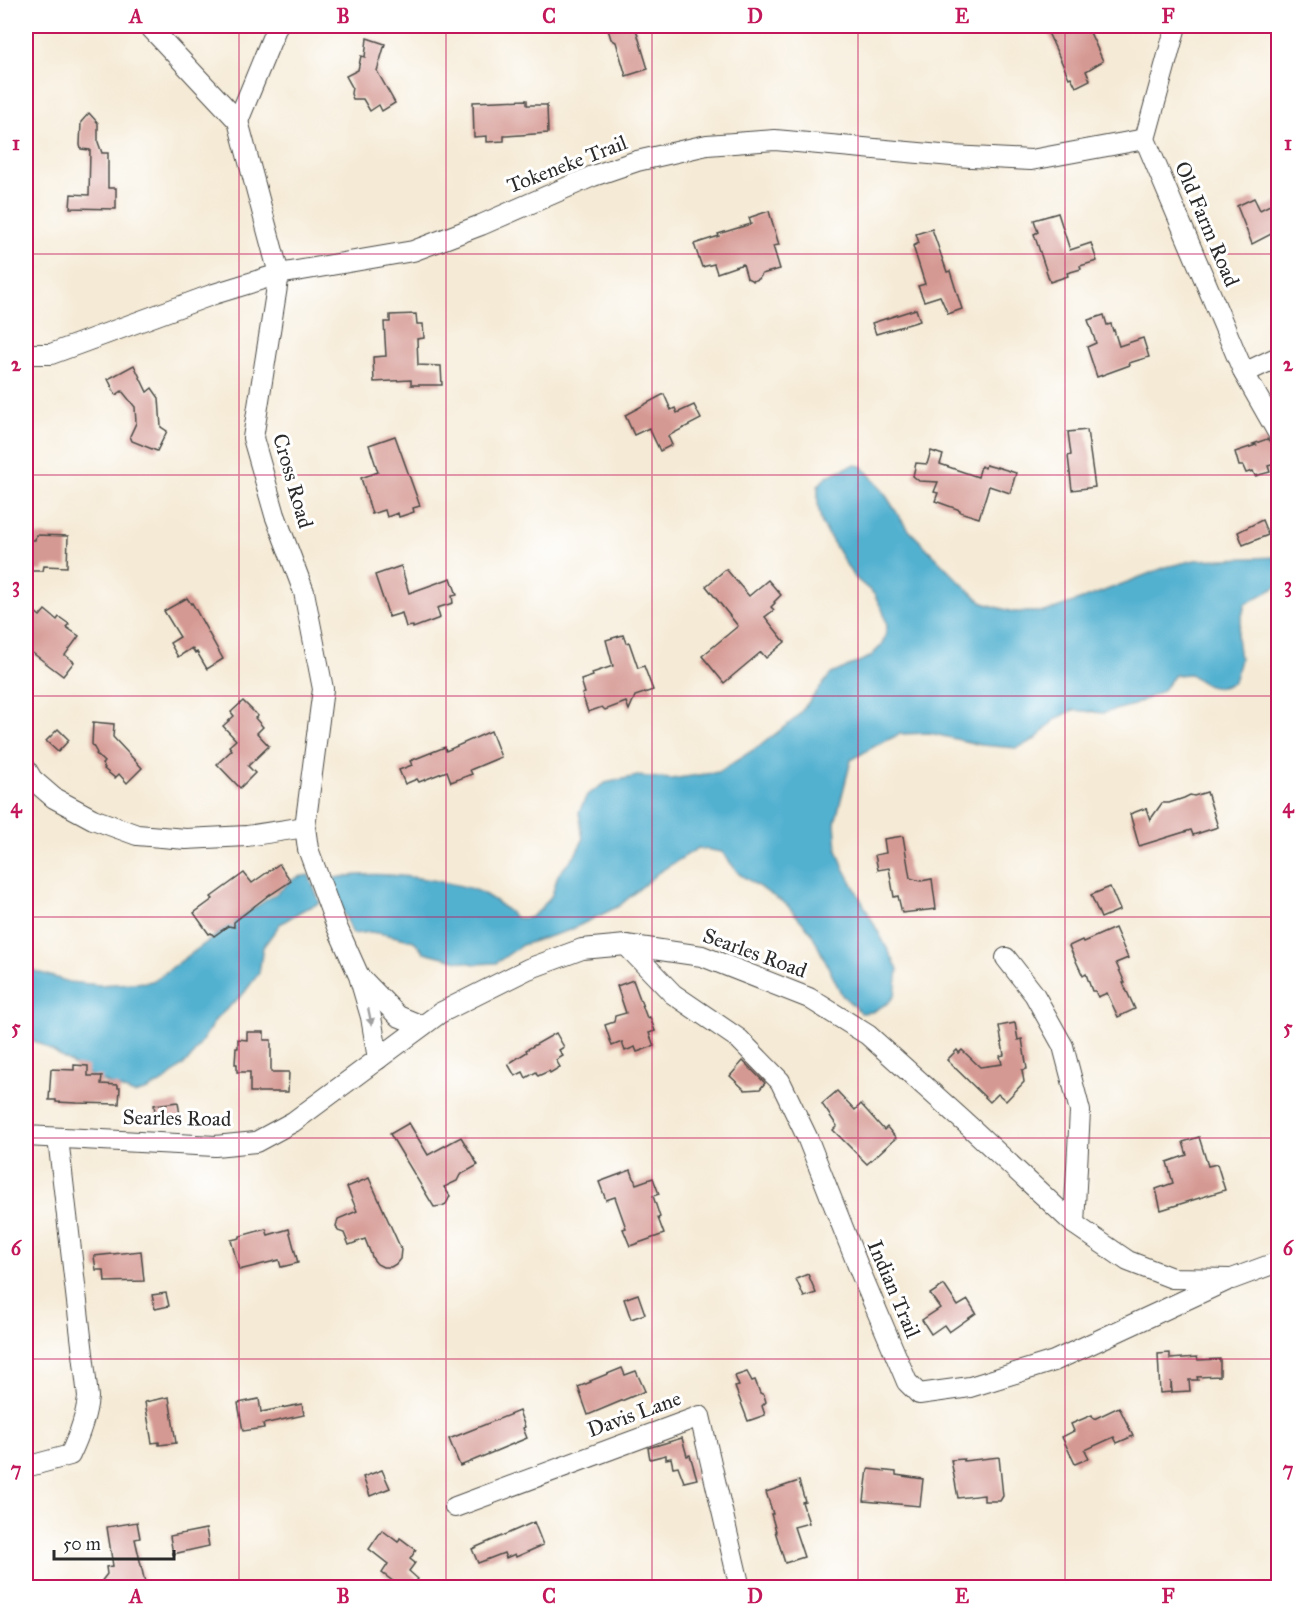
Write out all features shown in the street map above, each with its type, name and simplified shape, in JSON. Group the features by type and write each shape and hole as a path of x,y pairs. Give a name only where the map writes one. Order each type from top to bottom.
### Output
{"street":[{"name":"Cross Road","path":"149,26 238,121 279,274 253,438 275,515 304,592 323,689 305,827 308,849 337,927 359,976 371,1017 378,1059"},
{"path":"238,121 277,26"},
{"path":"1145,139 1176,26"},
{"name":"Tokeneke Trail","path":"26,354 51,354 214,294 279,274 413,251 481,225 593,176 637,161 707,145 775,140 952,156 1031,160 1145,139"},
{"name":"Old Farm Road","path":"1145,139 1244,373 1278,433"},
{"path":"1244,373 1278,357"},
{"path":"26,769 32,779 54,798 93,819 137,835 186,839 247,836 305,827"},
{"name":"Searles Road","path":"26,1136 215,1146 256,1142 293,1122 440,1013 528,969 582,949 626,945 702,956 809,999 868,1035 1074,1224 1128,1261 1172,1278 1232,1279 1278,1262"},
{"name":"Indian Trail","path":"626,945 673,994 739,1038 780,1082 807,1137 907,1382 919,1394 970,1387 1054,1361 1232,1279"},
{"path":"1006,958 1034,994 1063,1046 1080,1111 1074,1224"},
{"name":"Cross Road","path":"359,976 398,1016 422,1026"},
{"path":"26,1467 70,1455 80,1434 88,1397 58,1138"},
{"name":"Davis Lane","path":"454,1507 700,1416 740,1587"}],"water":[{"path":"853,465 862,466 883,491 906,527 983,603 1013,612 1045,612 1166,567 1195,560 1278,557 1278,586 1245,604 1237,637 1240,659 1234,682 1227,685 1211,687 1190,674 1175,675 1162,691 1134,705 1103,713 1073,710 1054,720 1036,739 1017,748 981,745 930,733 900,734 851,760 835,823 837,850 844,868 898,969 895,995 888,1003 872,1012 861,1013 842,995 811,932 786,904 739,874 722,852 698,848 659,872 619,906 570,930 522,945 496,963 475,964 424,952 414,941 384,934 370,932 353,934 333,889 331,879 358,875 384,875 438,881 478,891 499,903 516,918 529,918 540,910 552,895 558,875 575,855 583,840 579,812 587,795 605,783 637,776 671,779 719,772 761,745 796,718 831,674 870,657 881,646 885,637 887,626 883,611 874,594 853,576 822,524 818,506 818,486 827,476"},
{"path":"309,875 320,903 280,924 263,947 259,973 244,993 216,1019 191,1058 167,1079 148,1090 134,1094 95,1078 39,1043 26,1038 26,968 69,982 99,985 155,980 280,891 292,880"}],"building":[{"path":"607,26 635,26 648,69 626,76 616,42 611,39"},
{"path":"1045,26 1079,26 1081,31 1088,28 1103,61 1086,71 1090,80 1076,87 1071,77 1069,78"},
{"path":"367,38 385,44 377,71 395,103 382,111 379,105 370,111 363,99 353,99 352,87 346,76 358,70 361,56 365,57"},
{"path":"527,100 527,105 547,105 548,133 504,136 504,141 487,142 487,136 474,137 473,102"},
{"path":"89,113 98,123 98,142 102,153 108,153 108,188 116,188 116,209 70,208 71,194 89,195 90,150 81,149 80,145 81,122"},
{"path":"1254,198 1260,210 1278,201 1278,237 1271,234 1252,244 1237,206"},
{"path":"769,211 779,245 773,246 780,269 762,274 759,279 753,281 747,278 743,264 717,273 714,264 702,267 694,244 751,224 749,218"},
{"path":"1058,213 1070,250 1091,243 1097,261 1080,266 1081,269 1067,273 1068,276 1050,282 1034,234 1038,232 1034,220"},
{"path":"932,229 947,272 950,271 962,309 948,314 940,296 924,301 918,286 925,284 913,246 919,243 916,234"},
{"path":"916,309 920,321 876,334 872,323"},
{"path":"416,314 417,324 423,324 424,338 417,339 418,365 441,366 442,385 411,385 411,380 374,382 373,357 386,356 384,322 390,322 390,315"},
{"path":"1104,315 1107,325 1111,324 1114,330 1119,346 1143,338 1149,357 1097,377 1087,347 1096,343 1088,320"},
{"path":"134,365 147,392 152,388 159,398 161,427 167,431 157,451 132,441 130,436 136,423 135,407 122,391 116,395 108,379"},
{"path":"664,394 671,410 675,408 677,413 694,405 701,419 668,436 672,445 660,451 649,428 634,435 625,415"},
{"path":"1087,430 1095,487 1072,490 1068,432"},
{"path":"395,436 420,506 413,508 414,512 399,517 398,513 387,517 385,510 372,514 361,478 378,472 369,445"},
{"path":"1267,439 1273,444 1278,463 1268,466 1270,472 1255,476 1253,471 1246,473 1243,466 1239,466 1235,452"},
{"path":"931,451 943,455 940,464 978,477 981,466 985,468 986,465 1016,473 1010,493 989,486 979,518 935,501 938,493 934,492 938,482 919,481 913,476 916,463 927,464"},
{"path":"1262,520 1268,535 1243,545 1238,532"},
{"path":"36,535 68,536 67,567 44,566 43,571 30,571 30,562 26,562 26,540 35,540"},
{"path":"401,566 409,593 451,578 457,595 452,596 453,603 437,608 440,618 413,628 413,626 406,627 402,613 389,617 375,575"},
{"path":"726,569 749,596 768,580 781,595 771,607 774,610 765,617 785,642 766,658 761,652 724,683 702,656 738,626 706,586"},
{"path":"187,598 223,659 207,669 192,648 178,657 170,643 180,637 164,611"},
{"path":"26,607 40,616 45,610 57,620 59,617 69,624 66,627 79,636 65,655 74,662 63,676 26,648"},
{"path":"623,635 626,643 629,642 638,668 644,666 653,690 635,696 629,710 626,702 605,710 602,707 588,712 582,694 585,693 581,680 593,676 592,673 613,666 606,640"},
{"path":"243,701 258,716 255,718 263,727 257,733 269,746 248,766 255,773 240,788 217,764 232,750 229,746 236,740 223,726 234,716 231,712"},
{"path":"93,722 114,724 113,737 142,768 127,783 119,774 115,778 104,769 102,764 104,762 96,754 92,744"},
{"path":"58,729 69,740 58,752 46,741"},
{"path":"491,731 501,757 470,770 472,774 451,782 447,771 419,782 417,779 405,784 399,770 412,765 410,761 445,747 446,751"},
{"path":"1207,792 1218,827 1193,835 1191,830 1139,846 1130,814 1146,808 1150,820 1162,803"},
{"path":"903,836 910,878 921,881 932,879 936,909 902,913 898,896 894,897 889,868 878,870 875,855 886,853 884,839"},
{"path":"279,864 291,881 234,922 234,927 228,926 214,936 209,934 194,913 213,899 211,897 244,873 252,883"},
{"path":"1110,887 1120,910 1101,918 1091,895"},
{"path":"1115,928 1128,958 1116,963 1135,1009 1118,1017 1107,993 1098,997 1095,991 1092,991 1086,974 1083,976 1069,946"},
{"path":"633,980 647,1018 650,1017 655,1031 649,1033 654,1046 637,1052 635,1047 625,1051 622,1042 612,1046 605,1025 614,1022 615,1016 626,1013 617,986"},
{"path":"1015,1023 1018,1040 1022,1039 1027,1069 1022,1070 1024,1082 1006,1101 998,1094 990,1102 947,1060 957,1050 959,1053 962,1050 980,1067 1002,1064 1000,1056 1004,1055 999,1026"},
{"path":"247,1032 264,1032 264,1040 271,1040 271,1072 289,1072 288,1092 250,1092 250,1072 237,1072 237,1064 235,1064 238,1039 247,1040"},
{"path":"556,1033 564,1047 559,1050 563,1056 556,1060 560,1067 538,1076 536,1072 526,1078 523,1072 515,1076 508,1064 527,1052 526,1050"},
{"path":"743,1061 765,1083 760,1089 745,1090 730,1076"},
{"path":"74,1065 88,1066 88,1076 102,1076 101,1084 118,1085 120,1088 119,1104 49,1100 51,1069 74,1070"},
{"path":"837,1091 855,1110 861,1104 884,1130 887,1127 896,1138 867,1164 833,1130 837,1126 822,1104"},
{"path":"178,1102 181,1122 157,1125 154,1105"},
{"path":"409,1123 428,1155 461,1137 478,1165 460,1175 457,1181 444,1187 450,1196 446,1204 442,1206 434,1207 390,1134"},
{"path":"1199,1137 1208,1166 1217,1164 1225,1190 1161,1210 1156,1189 1173,1183 1167,1162 1187,1155 1183,1142"},
{"path":"631,1170 636,1184 653,1178 659,1194 653,1196 664,1234 630,1246 615,1197 606,1200 599,1182"},
{"path":"369,1178 401,1249 400,1259 391,1267 377,1264 365,1239 349,1245 344,1233 338,1231 336,1226 338,1219 357,1211 347,1187"},
{"path":"266,1229 268,1235 289,1229 298,1263 281,1267 279,1260 239,1270 231,1240"},
{"path":"141,1251 144,1281 105,1282 104,1270 96,1270 94,1256"},
{"path":"808,1274 816,1293 804,1297 796,1279"},
{"path":"944,1285 958,1306 968,1300 976,1313 949,1332 944,1325 931,1334 922,1320 940,1308 930,1294"},
{"path":"166,1293 169,1306 155,1309 152,1295"},
{"path":"638,1294 645,1314 631,1319 624,1299"},
{"path":"1170,1353 1170,1359 1197,1357 1198,1360 1220,1359 1220,1376 1197,1377 1198,1380 1189,1380 1190,1391 1172,1392 1171,1381 1171,1392 1160,1393 1158,1354"},
{"path":"622,1368 625,1375 636,1371 645,1391 588,1415 578,1387"},
{"path":"747,1372 752,1381 755,1380 766,1402 762,1406 765,1415 748,1421 735,1387 739,1386 735,1376"},
{"path":"169,1397 176,1443 159,1445 159,1442 152,1443 145,1402"},
{"path":"259,1399 261,1412 302,1404 304,1415 263,1424 264,1428 243,1431 238,1403"},
{"path":"1119,1407 1133,1436 1117,1443 1114,1437 1085,1450 1089,1458 1075,1464 1062,1437 1074,1431 1071,1424 1092,1415 1094,1419"},
{"path":"519,1411 527,1438 460,1466 449,1439"},
{"path":"682,1438 697,1479 684,1482 678,1466 673,1467 671,1458 666,1459 666,1455 650,1459 648,1448"},
{"path":"999,1457 1003,1496 1000,1501 984,1501 984,1495 958,1498 951,1460 964,1459 964,1461"},
{"path":"868,1469 896,1472 896,1475 923,1479 920,1506 864,1501"},
{"path":"382,1470 390,1488 370,1496 363,1477"},
{"path":"799,1481 805,1501 802,1502 809,1523 794,1527 804,1557 785,1563 766,1492"},
{"path":"137,1522 140,1538 135,1539 146,1587 97,1587 107,1574 106,1567 113,1566 107,1527"},
{"path":"534,1522 543,1545 516,1557 515,1554 506,1558 504,1553 478,1563 472,1549"},
{"path":"206,1529 209,1546 173,1554 170,1536"},
{"path":"382,1530 398,1542 400,1538 416,1550 410,1559 415,1563 409,1571 418,1579 412,1587 401,1587 382,1573 388,1564 369,1549"}]}
